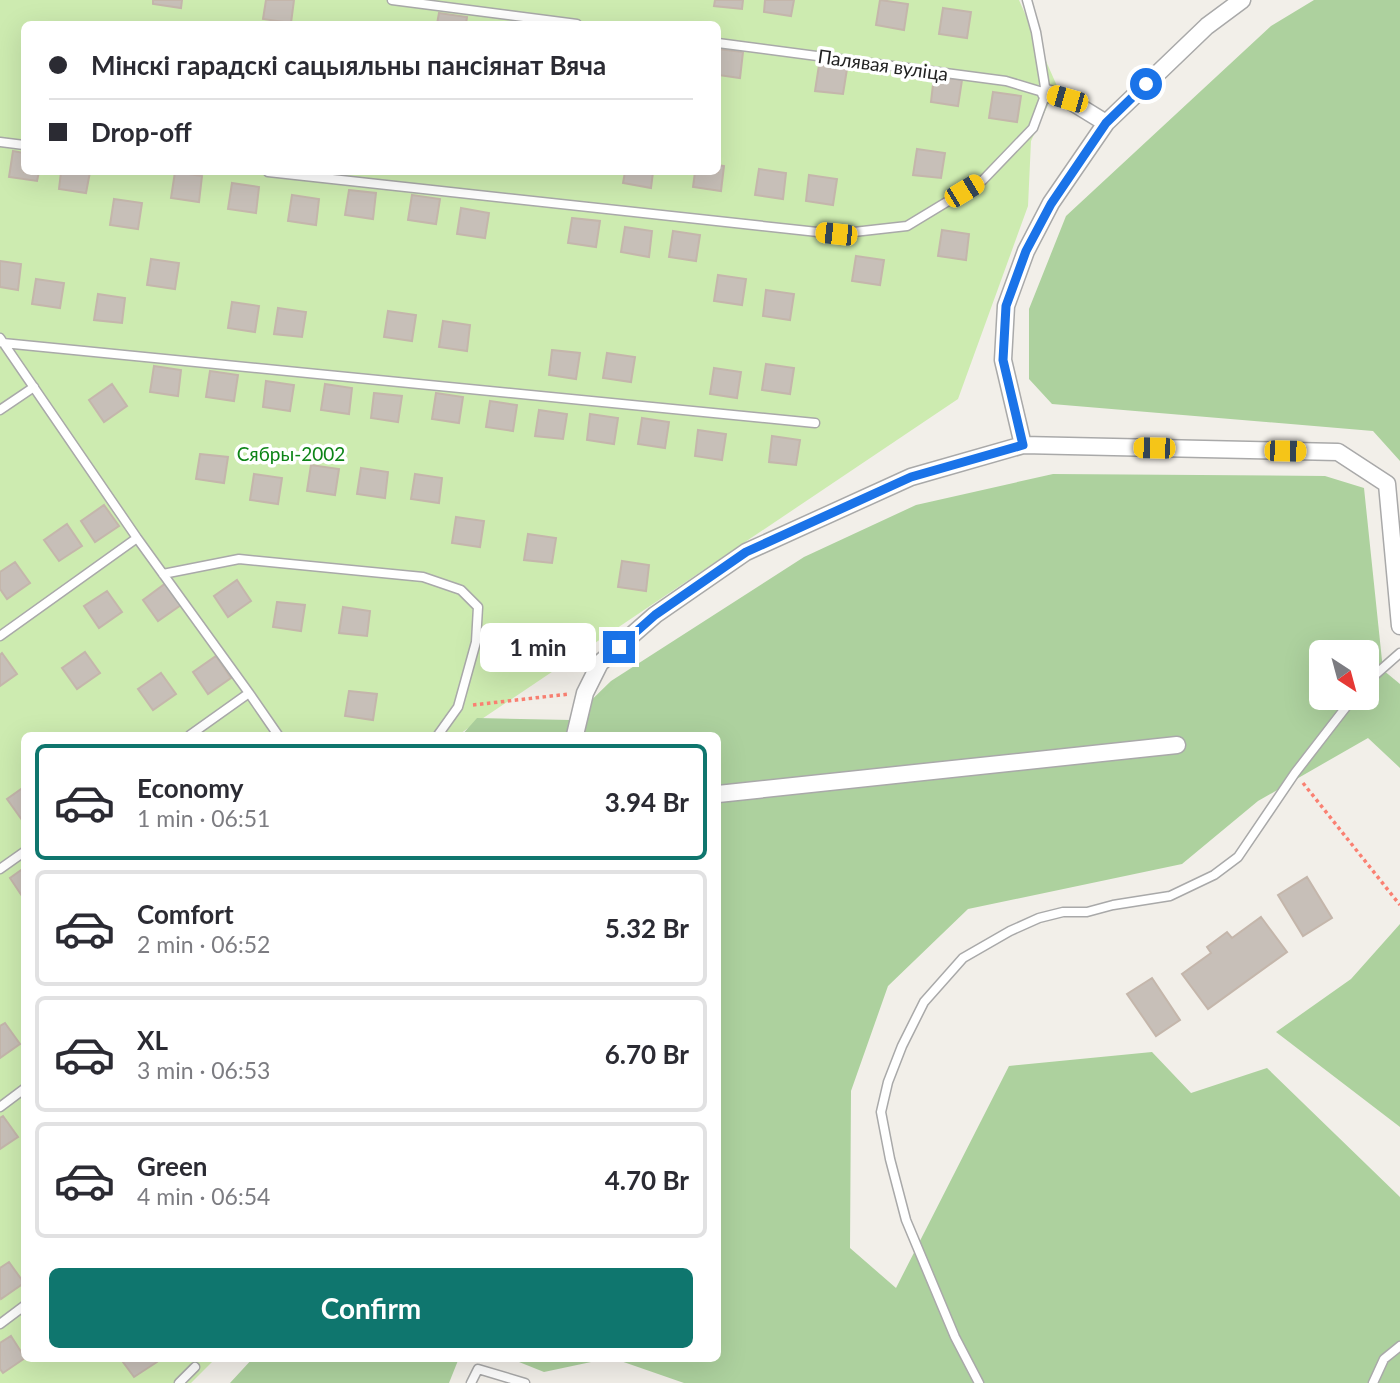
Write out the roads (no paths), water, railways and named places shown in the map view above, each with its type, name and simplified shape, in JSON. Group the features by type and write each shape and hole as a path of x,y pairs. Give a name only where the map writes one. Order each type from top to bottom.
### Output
{"street":[{"path":"1023,445 1003,360 1006,306 1026,251 1051,204 1106,123 1207,26 1242,0"},
{"path":"1046,93 1067,99 1106,123"},
{"path":"576,732 585,693 600,663 655,615 746,552 911,477 1023,445 1338,452 1387,484 1400,626"},
{"path":"721,794 1177,745"}],"lane":[{"path":"392,0 436,3 557,21"},
{"path":"295,175 836,234 907,226 983,180 1033,128 1046,93 1036,32 1027,0"},
{"name":"Палявая вуліца","path":"721,43 1006,81 1046,93"},
{"path":"0,142 21,145"},
{"path":"2,341 136,538 276,732"},
{"path":"2,341 815,423"},
{"path":"0,410 34,387"},
{"path":"0,636 136,538"},
{"path":"163,574 240,559 422,577 461,590 478,607 476,642 458,707 440,732"},
{"path":"1379,671 1400,653"},
{"path":"194,732 249,693"},
{"path":"979,1383 955,1337 906,1220 881,1112 888,1082 902,1046 924,1002 963,958 1039,918 1063,912 1087,912 1170,895 1214,875 1238,856 1295,773 1344,710"},
{"path":"0,869 21,854"},
{"path":"0,1107 21,1091"},
{"path":"0,1324 21,1308"},
{"path":"1373,1383 1384,1359 1400,1346"},
{"path":"179,1383 195,1367"},
{"path":"471,1383 478,1368 525,1383"}],"park label":[{"name":"Сябры-2002","path":"291,454"}]}
